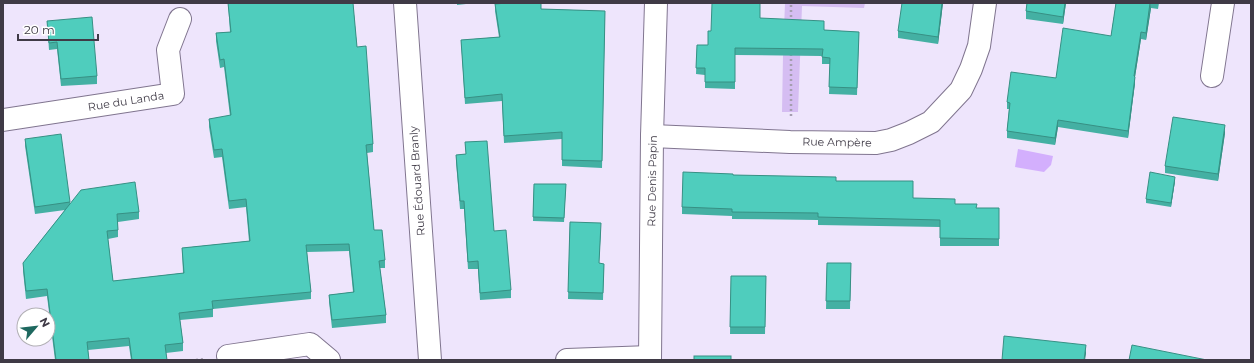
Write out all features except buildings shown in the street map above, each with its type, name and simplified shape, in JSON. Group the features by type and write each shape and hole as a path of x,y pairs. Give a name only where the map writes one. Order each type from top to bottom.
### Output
{"street":[{"name":"Rue Édouard Branly","path":"405,3 430,360"},
{"name":"Rue Denis Papin","path":"650,359 652,136 656,3"},
{"name":"Rue Ampère","path":"652,136 790,142 876,143 891,140 909,133 931,122 961,90 972,69 978,46 985,3"},
{"path":"1212,76 1223,3"},
{"name":"Rue du Landa","path":"3,120 173,94 168,50 180,19"},
{"path":"228,356 310,344 329,360"},
{"path":"566,360 650,359"}],"path":[{"path":"791,3 791,27"},
{"path":"790,142 791,50"}],"shaded area":[{"path":"785,3 865,3 864,8 802,6 798,112 782,112"},
{"path":"1018,149 1053,156 1051,165 1044,172 1015,167"}]}
